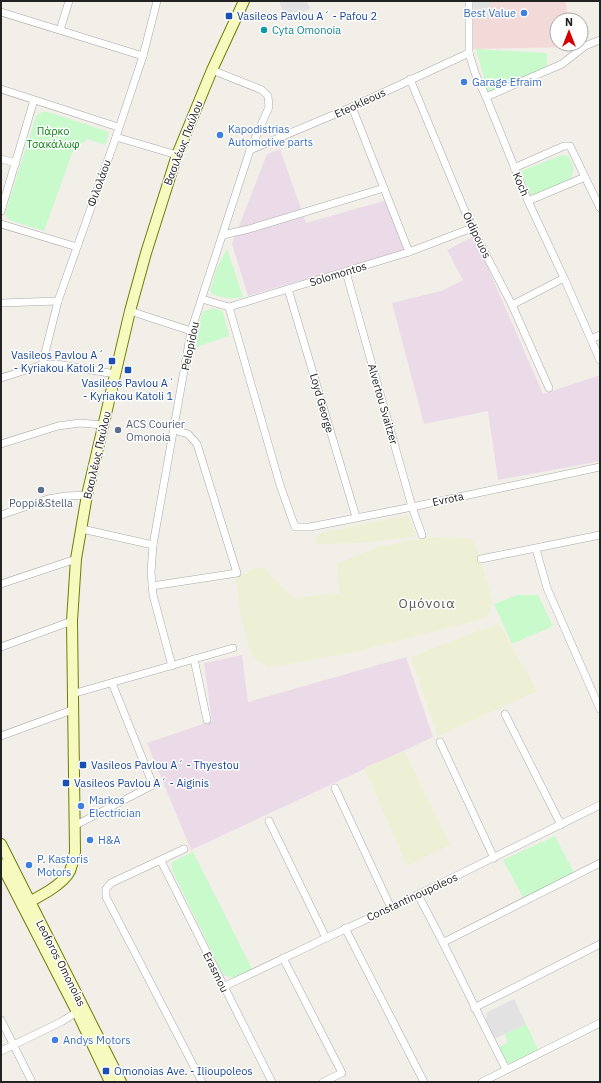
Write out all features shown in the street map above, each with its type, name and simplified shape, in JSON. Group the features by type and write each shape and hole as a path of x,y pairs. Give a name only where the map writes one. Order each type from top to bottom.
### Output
{"street":[{"path":"60,30 69,1"},
{"name":"Φιλολάου","path":"42,365 58,301 143,56 158,1"},
{"name":"Βασιλέως Παύλου","path":"26,903 59,884 69,872 75,852 76,825 72,710 72,621 76,559 87,495 130,311 146,253 177,155 212,70 244,1"},
{"name":"Koch","path":"469,1 469,53 475,73 528,201 600,360"},
{"path":"1,12 143,56"},
{"path":"486,97 562,64 585,46 600,40"},
{"name":"Eteokleous","path":"250,150 352,107 469,53"},
{"name":"Pelopidou","path":"172,666 153,595 151,572 153,545 191,331 250,150 269,106 268,96 262,90 212,70"},
{"name":"Oidipouos","path":"410,79 472,228 512,306 549,388"},
{"path":"1,89 118,127"},
{"path":"1,210 34,100"},
{"path":"352,107 409,252"},
{"path":"116,137 177,155"},
{"path":"514,168 564,146 570,146 600,208"},
{"path":"1,159 16,164"},
{"path":"528,201 586,177"},
{"path":"223,234 249,229 384,188"},
{"path":"1,224 77,247"},
{"name":"Solomontos","path":"229,307 409,252 472,228"},
{"name":"Alvertou Svaitzer","path":"346,272 412,507 422,535"},
{"path":"512,306 564,278"},
{"name":"Loyd George","path":"288,289 356,517"},
{"path":"202,299 229,307"},
{"path":"1,303 58,301"},
{"name":"Evrota","path":"229,307 280,485 295,527 310,527 412,507 600,467"},
{"path":"130,311 191,331"},
{"path":"591,338 600,335"},
{"path":"1,378 42,365 56,364 115,374"},
{"path":"1,444 58,426 80,423 103,425"},
{"path":"152,586 237,574 197,444 188,434 174,430"},
{"path":"1,515 48,500 66,496 87,495"},
{"path":"82,529 153,545"},
{"path":"481,560 600,536"},
{"path":"536,549 547,588 600,709"},
{"path":"1,584 76,559"},
{"path":"1,647 72,621"},
{"path":"72,694 233,648"},
{"path":"194,659 207,720"},
{"path":"76,825 152,785 112,683"},
{"path":"1,736 72,710"},
{"path":"505,714 561,825"},
{"path":"440,742 494,858"},
{"path":"335,788 391,908"},
{"name":"Constantinoupoleos","path":"223,987 599,808"},
{"path":"269,821 326,938"},
{"name":"Leoforos Omonoias","path":"1,844 26,903 110,1082"},
{"path":"184,849 111,883 106,889 106,896 202,1082"},
{"name":"Erasmou","path":"161,861 272,1082"},
{"path":"444,942 600,863"},
{"name":"Leoforos Omonoias","path":"1,864 26,903 121,1082"},
{"path":"418,895 444,942 474,1008 506,1070"},
{"path":"345,928 424,1082"},
{"path":"474,1008 600,944"},
{"path":"283,958 342,1073 323,1082"},
{"path":"1,1051 61,1022 77,1012"},
{"path":"1,1020 32,1082"},
{"path":"482,1082 600,1023"}],"shaded area":[{"path":"279,1 307,1 310,9 285,17"},
{"path":"472,1 565,1 567,12 549,12 549,47 473,49"},
{"path":"473,1 490,1 490,18 473,18"},
{"path":"280,149 306,223 387,200 404,250 248,296 232,244 267,154"},
{"path":"474,236 543,394 600,375 600,461 498,480 488,411 424,424 392,303 441,291 463,280 447,250"},
{"path":"242,655 248,702 406,657 433,737 191,850 147,743 212,721 204,663"},
{"path":"514,999 526,1024 494,1039 486,1021 487,1013"}],"green space":[{"path":"476,49 547,53 547,66 488,93"},
{"name":"Πάρκο Τσακάλωφ","path":"42,112 48,112 109,132 105,145 88,139 74,148 44,231 9,220 5,214 36,116"},
{"path":"562,155 568,156 573,165 573,173 570,180 531,196 521,171"},
{"path":"227,249 243,297 224,297 212,294 210,290 217,268"},
{"path":"214,308 223,312 229,336 196,347 201,316 204,311"},
{"path":"408,515 416,536 361,543 317,544 314,539 319,533"},
{"path":"431,537 471,539 477,548 493,602 486,618 358,651 268,668 251,655 240,611 236,579 252,569 264,568 293,598 340,593 337,564 380,546"},
{"path":"518,595 538,595 553,626 512,644 494,604"},
{"path":"499,623 537,691 438,736 411,657"},
{"path":"405,751 450,845 407,866 364,768"},
{"path":"555,836 574,873 524,899 503,860"},
{"path":"193,852 252,969 234,978 223,975 172,870 172,862"},
{"path":"526,1024 539,1052 513,1063 506,1062 498,1048 508,1042 505,1034"}],"place":[{"name":"Best Value","path":"524,13"},
{"name":"Vasileos Pavlou A´ - Pafou 2","path":"229,16"},
{"name":"Cyta Omonoia","path":"264,30"},
{"name":"Garage Efraim","path":"464,82"},
{"name":"Kapodistrias Automotive parts","path":"220,135"},
{"name":"Vasileos Pavlou A´ - Kyriakou Katoli 2","path":"112,361"},
{"name":"Vasileos Pavlou A´ - Kyriakou Katoli 1","path":"128,370"},
{"name":"ACS Courier Omonoia","path":"118,430"},
{"name":"Poppi&Stella","path":"41,490"},
{"name":"Vasileos Pavlou A´ - Thyestou","path":"83,765"},
{"name":"Vasileos Pavlou A´ - Aiginis","path":"66,783"},
{"name":"Markos Electrician","path":"81,806"},
{"name":"H&A","path":"90,840"},
{"name":"P. Kastoris Motors","path":"29,865"},
{"name":"Andys Motors","path":"55,1040"},
{"name":"Omonoias Ave. - Ilioupoleos","path":"106,1071"}],"district":[{"name":"Ομόνοια","path":"427,603"}]}
